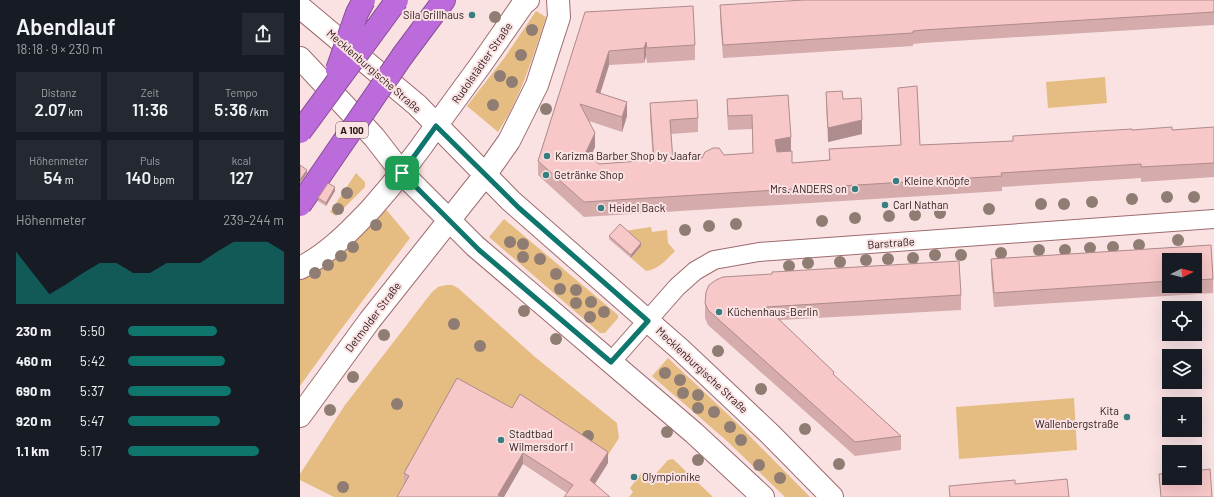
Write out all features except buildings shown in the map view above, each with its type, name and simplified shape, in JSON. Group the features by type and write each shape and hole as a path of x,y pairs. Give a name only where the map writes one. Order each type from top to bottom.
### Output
{"highway":[{"path":"331,88 357,13 364,0"},
{"path":"300,132 397,0"},
{"name":"A 100","path":"300,204 403,54 444,0"}],"main road":[{"name":"Rudolstädter Straße","path":"436,126 528,0"},
{"path":"449,221 486,176 509,141 537,85 559,18 558,0"},
{"name":"Mecklenburgische Straße","path":"300,8 412,101 519,208 681,350 765,429 832,497"},
{"path":"300,58 374,137 402,173 479,250 694,432 763,497"},
{"path":"300,268 314,260 347,235 402,173 436,126"},
{"name":"Detmolder Straße","path":"300,416 370,320 449,221"}],"street":[{"name":"Barstraße","path":"611,362 677,287 695,270 714,260 745,254 1214,219"}],"shaded area":[{"path":"536,11 546,17 520,91 498,132 467,106 505,57"},
{"path":"1105,77 1107,103 1048,108 1046,82"},
{"path":"356,173 365,182 365,187 336,216 330,212"},
{"path":"384,207 410,238 300,386 300,279"},
{"path":"504,219 618,315 618,318 605,333 600,333 489,237"},
{"path":"651,227 652,232 667,230 668,243 675,251 654,269 646,271 631,258 641,246 624,231"},
{"path":"452,285 458,288 535,357 617,423 619,438 604,461 520,405 403,497 334,497 300,480 300,474 345,405 432,292 438,287"},
{"path":"668,358 736,422 810,497 785,497 727,441 652,376"},
{"path":"1074,398 1077,450 959,459 956,407"},
{"path":"673,459 713,497 629,497 633,492 630,488 642,472 651,479 668,460"}],"place":[{"name":"Sila Grillhaus","path":"472,15"},
{"name":"Karizma Barber Shop by Jaafar","path":"547,156"},
{"name":"Getränke Shop","path":"546,175"},
{"name":"Kleine Knöpfe","path":"896,181"},
{"name":"Mrs. ANDERS on","path":"855,189"},
{"name":"Carl Nathan","path":"885,205"},
{"name":"Heidel Back","path":"601,208"},
{"name":"Küchenhaus-Berlin","path":"719,312"},
{"name":"Kita Wallenbergstraße","path":"1127,417"},
{"name":"Stadtbad Wilmersdorf I","path":"501,440"},
{"name":"Olympionike","path":"634,477"}],"route":[{"path":"436,126 511,201 648,321 611,362 479,250 402,173 436,126"}]}
